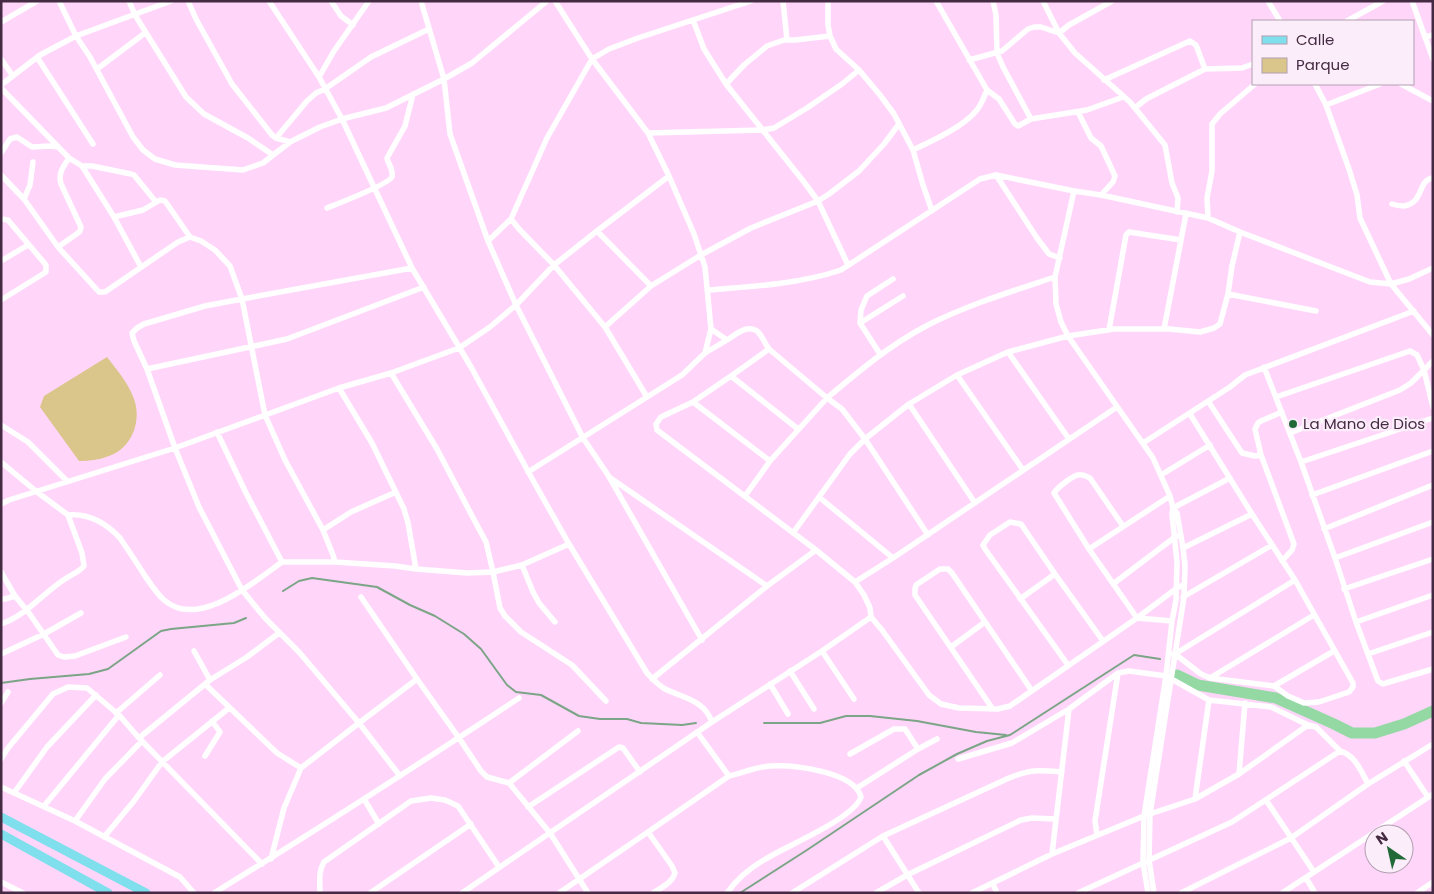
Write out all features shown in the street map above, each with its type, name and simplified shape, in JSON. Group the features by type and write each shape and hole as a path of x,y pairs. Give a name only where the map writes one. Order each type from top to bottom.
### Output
{"main road":[{"path":"1,817 146,893"},
{"path":"1,834 108,893"}],"street":[{"path":"1,22 37,1"},
{"path":"59,1 76,36 97,69 133,137 143,150 155,159 175,165 242,170 264,163 290,142 320,127 342,119 386,108 444,80 472,63 546,1"},
{"path":"129,1 135,16 186,97 204,114 248,138 274,155"},
{"path":"141,267 114,216 82,166 69,158 1,87 37,57 76,36 135,16 171,1"},
{"path":"188,1 232,84 272,134 276,138 290,142"},
{"path":"269,1 319,77 342,119 412,268 471,367 569,544 647,673 663,688 702,705 709,712 712,722"},
{"path":"331,1 341,16 353,25"},
{"path":"319,77 334,51 369,1"},
{"path":"421,1 444,80 450,134 488,241 516,305 583,438 608,475 702,640"},
{"path":"554,1 592,59 648,134 669,176 694,234 705,267 708,290 711,329 704,353"},
{"path":"488,241 511,219 547,138 592,59 630,40 751,1"},
{"path":"783,1 787,40"},
{"path":"828,1 828,25 830,36 836,49 859,70 894,114 913,150 932,211"},
{"path":"936,1 987,90 999,99 1019,126 1031,119 1087,110 1123,97"},
{"path":"993,1 996,15 998,53 1003,67 1031,119"},
{"path":"1044,1 1059,33 1075,53 1135,108 1165,145 1172,183 1178,198 1177,212"},
{"path":"1059,33 1069,25 1112,1"},
{"path":"1268,1 1279,20"},
{"path":"1349,20 1383,1"},
{"path":"1412,1 1433,60"},
{"path":"693,20 704,49 726,84 818,201 848,265"},
{"path":"969,60 1002,52 1028,29 1034,27 1041,27 1059,33"},
{"path":"276,138 307,100 316,93 371,58 429,29"},
{"path":"97,69 146,33"},
{"path":"1425,37 1433,35"},
{"path":"726,84 744,65 767,46 787,40 830,36"},
{"path":"1104,80 1190,41 1196,45 1205,69"},
{"path":"37,57 93,144"},
{"path":"1,59 13,76"},
{"path":"1135,108 1146,99 1205,69 1242,68 1252,64"},
{"path":"648,134 774,128 807,108 859,70"},
{"path":"1208,218 1207,198 1212,171 1212,124 1220,114 1254,85"},
{"path":"1316,85 1326,105 1349,169 1357,195 1360,218 1391,284 1433,335"},
{"path":"1326,105 1377,85"},
{"path":"1403,85 1433,100"},
{"path":"913,150 944,135 966,121 977,111 987,90"},
{"path":"327,208 390,180 392,170 386,158 404,126 413,94"},
{"path":"1078,112 1092,138 1101,146 1115,176 1113,182 1101,195"},
{"path":"605,327 651,286 701,255 751,228 818,201 829,194 859,171 884,144 899,124"},
{"path":"1,153 8,142 14,137 32,147 58,147"},
{"path":"58,247 80,231 59,178 62,168 69,158"},
{"path":"24,199 30,185 33,162"},
{"path":"82,166 92,166 134,175 156,202"},
{"path":"1,175 24,199 58,247 99,292 105,292 178,242 190,237"},
{"path":"708,290 756,286 825,275 841,270 980,179 996,175 1208,218 1370,282 1391,284 1409,279 1433,268"},
{"path":"996,175 1049,254 1060,258"},
{"path":"1,504 67,481 175,448 265,414 339,388 391,373 459,348 490,327 516,305 554,265 669,176"},
{"path":"1392,204 1404,206 1416,200 1425,181 1428,178 1433,178"},
{"path":"1074,191 1056,277 1056,304 1061,322 1068,336 1153,458 1170,496 1173,508 1177,513 1177,588 1172,621 1172,654"},
{"path":"114,216 143,210 160,200 166,201 190,237 201,241 215,250 230,266 242,298 250,347 265,414 284,460 323,530 334,562"},
{"path":"1164,329 1186,214"},
{"path":"1,218 8,220 46,265 46,272 1,300"},
{"path":"511,219 554,265 605,327 647,397"},
{"path":"597,230 651,286"},
{"path":"1109,330 1126,235 1129,232 1181,240"},
{"path":"793,533 850,454 865,439 909,404 957,375 1008,352 1068,336 1109,330 1164,329 1200,332 1220,324 1240,232"},
{"path":"1,262 28,245"},
{"path":"400,776 359,723 299,652 279,633 242,590 199,507 132,333 144,324 205,306 412,268"},
{"path":"745,496 770,461 827,398 880,354 926,326 958,312 1056,277"},
{"path":"880,354 860,323 861,310 867,296 893,279"},
{"path":"147,369 287,339 424,288"},
{"path":"1228,294 1316,311"},
{"path":"860,323 903,296"},
{"path":"1142,443 1190,414 1245,375 1414,311"},
{"path":"711,329 727,340"},
{"path":"528,472 682,375 704,353 742,330 750,329 757,331 769,349 842,409 865,439 928,535"},
{"path":"769,349 693,402 661,417 656,424 658,430 816,550 855,582 870,608 871,617 929,695 941,704 959,708 998,709 1010,706 1183,585"},
{"path":"1276,397 1406,351 1417,355 1424,370 1433,407"},
{"path":"1008,352 1070,439"},
{"path":"1290,433 1400,390 1411,383 1433,361"},
{"path":"1264,367 1301,462 1344,589 1378,681 1383,684 1433,669"},
{"path":"391,373 438,449 486,542 500,608 505,616 521,632 572,665 606,701"},
{"path":"957,375 1023,470"},
{"path":"731,376 798,429"},
{"path":"339,388 372,443 404,509 416,569"},
{"path":"1208,401 1242,453 1255,456 1261,455"},
{"path":"693,402 770,461"},
{"path":"909,404 975,502"},
{"path":"855,582 1117,407"},
{"path":"1282,412 1261,420 1255,429 1261,455 1294,544 1292,550 1282,561"},
{"path":"1172,654 1210,678 1274,686 1288,696 1304,703 1319,702 1349,692 1353,687 1353,683 1295,580 1190,414"},
{"path":"1301,462 1433,418"},
{"path":"1,425 28,442 67,481"},
{"path":"217,432 282,562"},
{"path":"1161,475 1210,445"},
{"path":"1312,495 1433,450"},
{"path":"1,462 68,515 82,552 84,566 77,573 66,577 27,610 1,624"},
{"path":"608,475 767,586"},
{"path":"1123,526 1086,475 1074,476 1054,494 1136,618"},
{"path":"1173,508 1230,478"},
{"path":"1324,529 1433,485"},
{"path":"323,530 351,512 396,492"},
{"path":"1089,549 1170,496"},
{"path":"819,497 893,558"},
{"path":"68,515 78,514 104,523 120,538 163,599 173,606 186,609 204,608 229,598 282,562 334,562 467,573 493,572 522,565 569,544"},
{"path":"1183,548 1252,514"},
{"path":"1068,665 984,550 984,545 990,535 1010,522 1021,524 1103,641"},
{"path":"1335,558 1433,522"},
{"path":"1148,893 1146,861 1147,815 1172,654 1184,596 1185,565 1183,548 1178,536"},
{"path":"1114,584 1178,536"},
{"path":"1176,600 1272,546"},
{"path":"652,679 767,586 816,550"},
{"path":"1344,589 1433,559"},
{"path":"522,565 533,592 555,622"},
{"path":"992,708 915,594 916,585 940,569 948,569 952,573 1032,690"},
{"path":"1,572 15,596 58,655 64,657 75,656 126,637"},
{"path":"1020,599 1055,574"},
{"path":"1172,654 1295,580"},
{"path":"1356,622 1433,595"},
{"path":"1,599 15,596"},
{"path":"361,597 481,772 487,777 509,782 550,833 588,893"},
{"path":"1,654 44,634 81,613"},
{"path":"1210,678 1314,615"},
{"path":"462,893 697,732 871,617"},
{"path":"1136,618 1172,621"},
{"path":"951,647 985,622"},
{"path":"1368,654 1433,632"},
{"path":"75,820 105,779 140,740 207,682 279,633"},
{"path":"194,651 207,682 229,708 277,753 301,768"},
{"path":"822,651 854,699"},
{"path":"1274,686 1334,651"},
{"path":"790,671 814,709"},
{"path":"958,759 1012,743 1069,709 1118,673 1129,671 1169,678 1209,700 1271,707 1316,727 1340,751 1353,758 1368,784"},
{"path":"1097,835 1096,821 1118,673"},
{"path":"44,806 118,714 160,675"},
{"path":"271,859 284,808 301,768 417,679"},
{"path":"770,684 788,714"},
{"path":"1,759 53,694 68,687 87,688 118,714 140,740 262,864"},
{"path":"1,703 8,692"},
{"path":"14,793 47,747 96,695"},
{"path":"214,893 271,859 519,698"},
{"path":"1195,799 1209,700"},
{"path":"1239,774 1245,703"},
{"path":"104,837 134,801 162,762 229,708"},
{"path":"1052,854 1069,709"},
{"path":"205,756 220,732 212,721"},
{"path":"972,893 1052,854 1097,835 1147,815 1195,799 1239,774 1308,725"},
{"path":"850,754 898,728 905,729 918,749"},
{"path":"509,782 578,731"},
{"path":"697,732 729,776"},
{"path":"857,788 918,749 937,740"},
{"path":"1181,893 1291,838 1368,784 1433,744"},
{"path":"528,807 619,747 623,748 640,772"},
{"path":"1078,893 1232,822 1340,751"},
{"path":"1282,893 1431,795 1404,761"},
{"path":"559,893 729,776 768,766 795,766 832,775 847,781 857,788 860,794 860,801 848,813 770,856 749,870 727,893"},
{"path":"792,893 883,836 1022,773 1036,770 1062,772"},
{"path":"1,787 75,820 180,878 194,893"},
{"path":"320,893 319,875 320,868 324,862 412,801 431,798 445,800 458,806 500,867"},
{"path":"364,799 379,824"},
{"path":"1266,800 1314,872"},
{"path":"876,893 907,875 1021,820 1032,818 1055,820"},
{"path":"370,893 470,824"},
{"path":"648,832 675,873 668,884 653,893"},
{"path":"883,836 919,893"},
{"path":"1146,861 1154,893"},
{"path":"1306,878 1316,893"},
{"path":"1,882 23,893"},
{"path":"1417,893 1433,882"},
{"path":"993,884 997,893"},
{"path":"802,887 806,893"}],"green space":[{"path":"107,357 132,393 136,407 136,425 129,440 117,452 102,458 79,461 40,407 44,396"}],"waterway":[{"path":"283,591 299,581 312,578 377,587 435,616 464,634 481,649 507,685 516,692 541,695 579,716 600,719 627,719 641,723 682,725 696,723"},
{"path":"1,683 89,674 108,669 161,631 234,623 246,618"},
{"path":"740,893 919,775 957,754 987,741 1010,735 1134,655 1160,659"},
{"path":"1177,675 1198,685 1276,698 1352,733 1375,733 1404,724 1433,711"},
{"path":"764,723 820,723 846,716 870,716 917,721 976,732 1006,735"}],"place":[{"name":"La Mano de Dios","path":"1293,424"}]}
